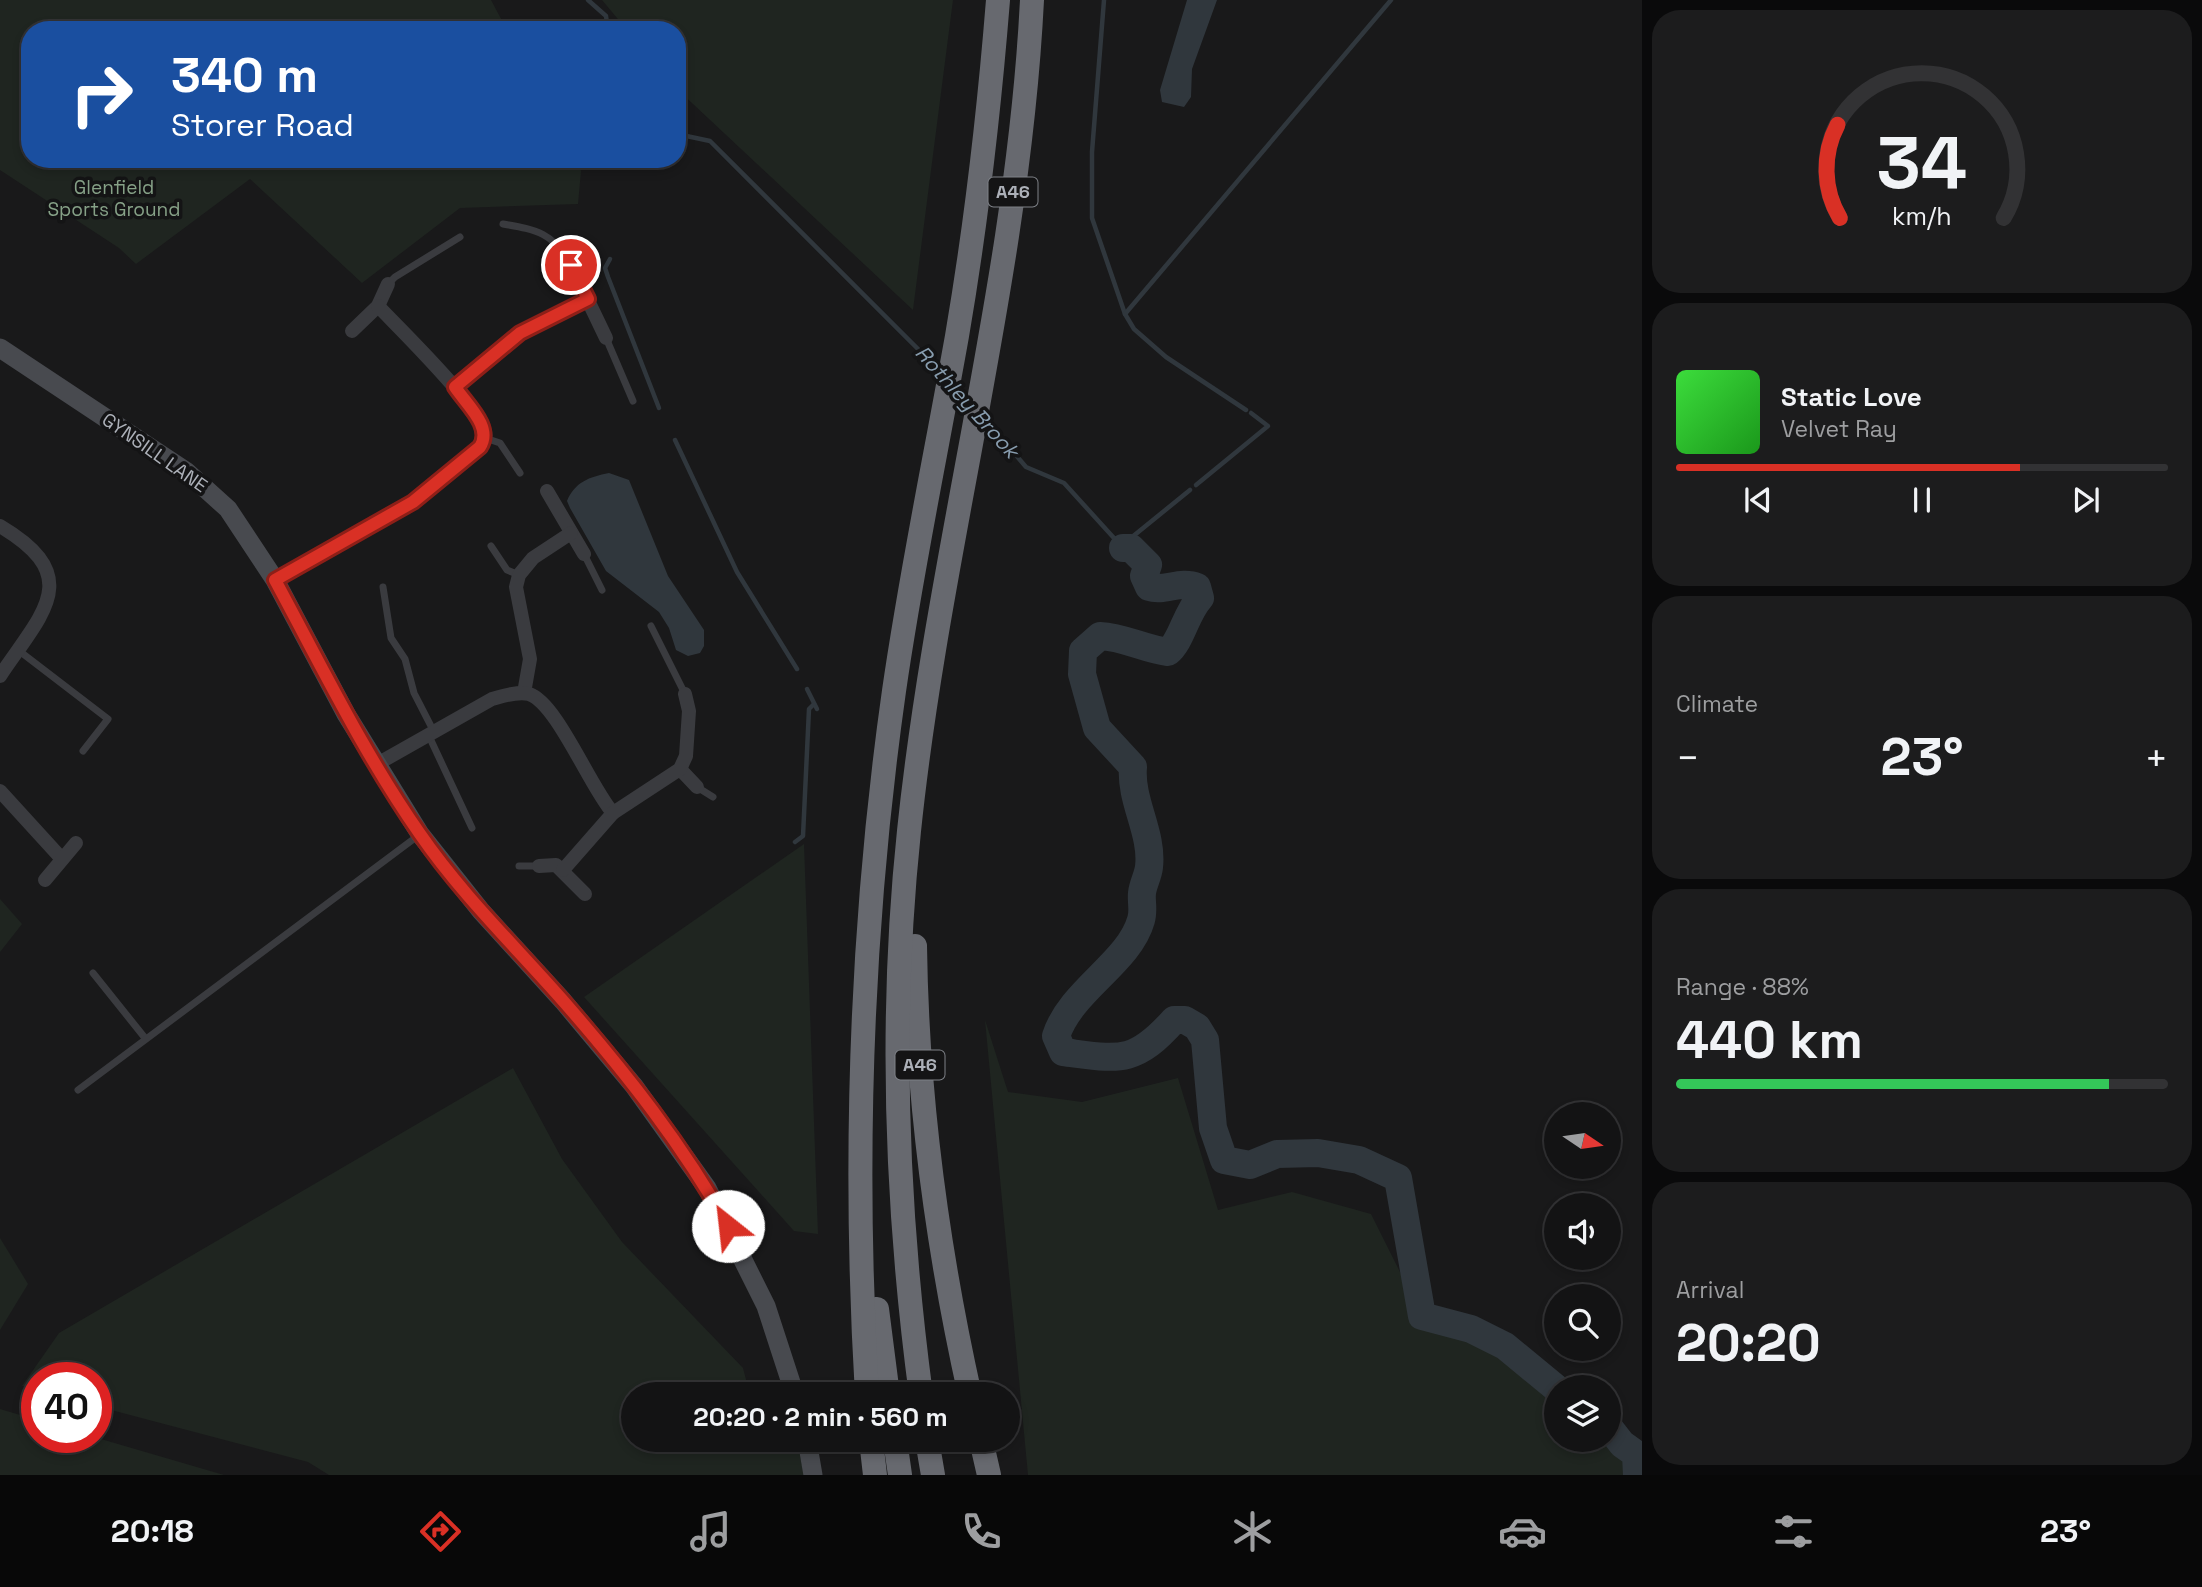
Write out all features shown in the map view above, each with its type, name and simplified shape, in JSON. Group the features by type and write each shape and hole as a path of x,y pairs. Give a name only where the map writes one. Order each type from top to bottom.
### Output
{"highway":[{"name":"A46","path":"866,1382 860,1277 867,925 894,689 954,355 976,205 998,0"},
{"name":"A46","path":"920,1382 903,1214 896,1073 902,905 922,732 934,655 974,440 1009,226 1032,0"},
{"name":"A46","path":"922,732 915,904 916,1035 937,1226 967,1382"},
{"name":"A46","path":"863,1152 886,1382"},
{"path":"872,1452 875,1475"},
{"path":"897,1452 900,1475"},
{"path":"929,1452 933,1475"},
{"path":"984,1452 989,1475"}],"street":[{"path":"571,265 606,338"},
{"path":"352,331 378,306 388,284"},
{"path":"455,387 520,333 588,299"},
{"path":"275,580 413,502 471,455 485,438 485,429 455,387 378,306"},
{"name":"GYNSILL LANE","path":"0,348 212,492 243,529 420,834 481,911 619,1068 681,1148 728,1226 766,1306 792,1382"},
{"path":"547,491 584,554"},
{"path":"0,526 48,567 52,582 49,599 0,676"},
{"path":"524,693 530,659 516,587 519,575 533,558 572,533"},
{"path":"377,764 492,699 524,693 532,695 547,707 600,798 613,813"},
{"path":"563,870 613,813 680,769 686,756 689,711 685,694"},
{"path":"680,769 697,787"},
{"path":"0,791 62,859"},
{"path":"45,880 76,843"},
{"path":"538,866 556,865 585,894"},
{"path":"809,1452 813,1475"}],"lane":[{"path":"503,224 530,229 558,243 571,265"},
{"path":"388,284 460,237"},
{"path":"606,338 633,401"},
{"path":"485,438 500,443 520,473"},
{"path":"491,546 507,570 519,575"},
{"path":"584,554 602,590"},
{"path":"383,587 391,638 405,659 414,693 472,828"},
{"path":"651,626 685,694"},
{"path":"18,649 108,719 83,751"},
{"path":"697,787 713,797"},
{"path":"78,1090 420,834"},
{"path":"519,866 538,866"},
{"path":"93,973 145,1038"}],"green space":[{"name":"Glenfield Sports Ground","path":"0,0 491,0 502,21 21,21 21,168 580,168 581,171 578,204 460,208 362,283 250,179 136,264 119,248 0,170"},
{"path":"602,0 953,0 913,310 686,97 686,21 620,21"},
{"path":"804,844 818,1234 794,1231 584,997"},
{"path":"0,899 22,924 0,952"},
{"path":"985,1020 1008,1092 1082,1102 1178,1078 1218,1210 1292,1192 1371,1214 1422,1316 1499,1343 1544,1379 1544,1452 1621,1452 1621,1442 1636,1454 1637,1475 1028,1475"},
{"path":"513,1068 562,1159 622,1242 743,1368 747,1382 621,1382 621,1452 799,1452 804,1475 329,1475 308,1462 112,1410 112,1362 39,1362 59,1333"},
{"path":"0,1238 28,1284 0,1330"},
{"path":"0,1409 21,1415 21,1453 112,1453 112,1442 224,1475 0,1475"}],"shaded area":[{"path":"1187,0 1217,0 1192,69 1191,97 1184,107 1162,102 1160,90"},
{"path":"609,473 629,480 668,576 704,630 704,646 700,653 688,656 676,650 669,628 659,612 606,571 570,508 567,501 574,489 589,479"}],"waterway":[{"name":"Rothley Brook","path":"588,0 606,16 607,21"},
{"path":"1104,0 1092,152 1092,218 1125,314 1134,329 1166,357 1246,410"},
{"path":"1125,314 1391,0"},
{"name":"Rothley Brook","path":"686,136 710,141 941,372"},
{"path":"610,259 605,268 659,408"},
{"name":"Rothley Brook","path":"956,388 970,403"},
{"path":"1196,485 1268,426 1251,413"},
{"name":"Rothley Brook","path":"985,419 1026,467 1064,483 1123,548"},
{"path":"675,440 737,572 797,669"},
{"path":"1121,546 1190,490"},
{"name":"Rothley Brook","path":"1123,548 1131,548 1148,565 1144,576 1149,587 1191,585 1197,587 1200,598 1177,641 1168,652 1100,636 1083,651 1082,674 1097,728 1133,767 1135,792 1148,842 1149,867 1142,893 1142,917 1135,935 1063,1020 1056,1036 1063,1052 1125,1056 1148,1045 1174,1020 1185,1020 1197,1027 1205,1040 1213,1128 1224,1160 1250,1165 1277,1154 1318,1153 1359,1160 1398,1178 1422,1316 1471,1329 1505,1346 1544,1378"},
{"path":"807,689 817,709"},
{"path":"795,842 803,836 809,709 814,704"},
{"name":"Rothley Brook","path":"1621,1443 1636,1454 1637,1475"}],"route":[{"path":"571,265 588,299 543,319 520,333 455,387 485,429 485,438 480,447 413,502 275,580 346,714 420,834 481,911 563,1001 634,1086 681,1148 728,1226"}]}
